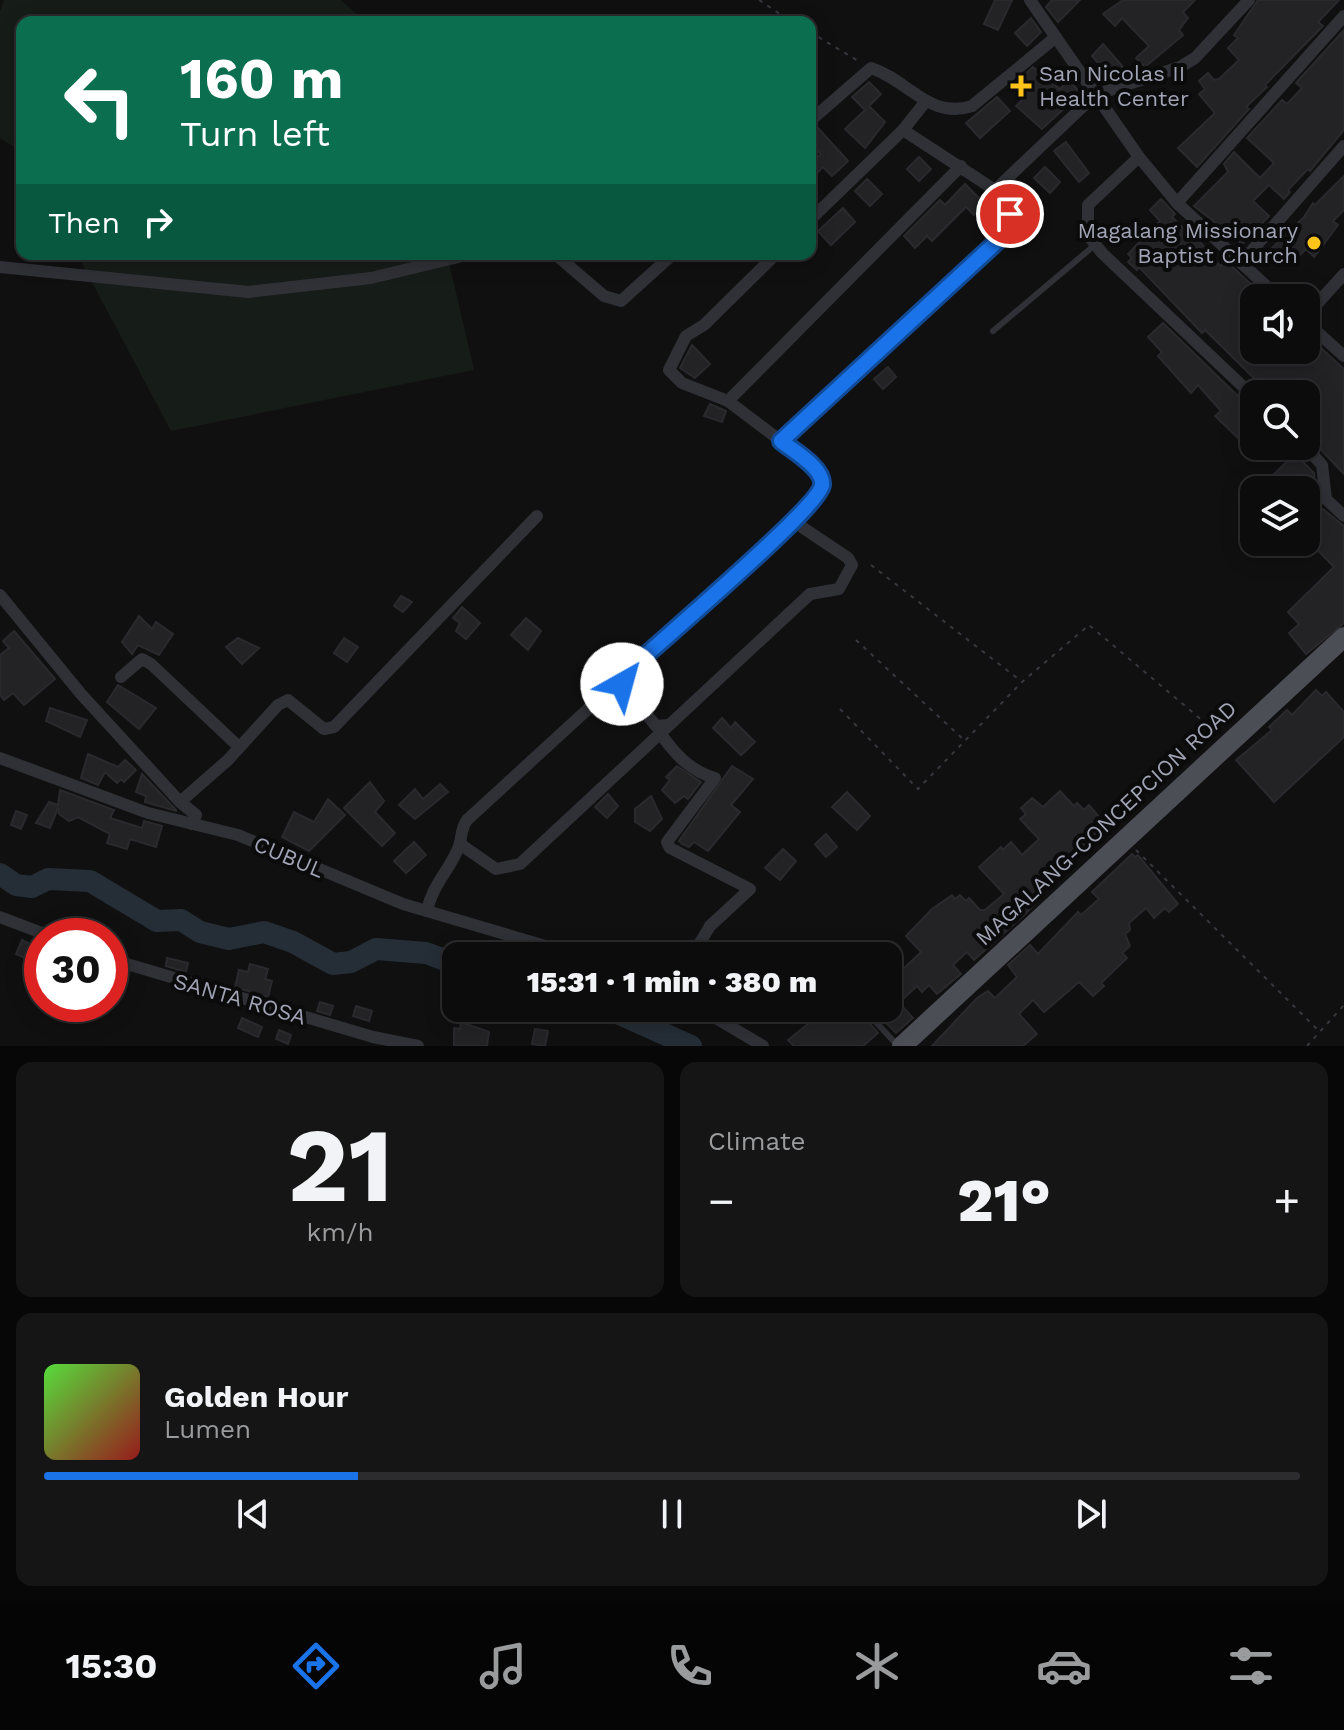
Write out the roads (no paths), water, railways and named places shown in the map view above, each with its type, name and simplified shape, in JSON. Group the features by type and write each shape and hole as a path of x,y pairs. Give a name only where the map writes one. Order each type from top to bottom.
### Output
{"main road":[{"name":"MAGALANG-CONCEPCION ROAD","path":"900,1046 1344,637"}],"street":[{"path":"1030,0 1139,157 1177,203 1264,284"},
{"path":"995,190 1095,95 1180,67 1195,58 1249,0"},
{"path":"1177,203 1344,16"},
{"path":"816,116 871,68 945,110 972,106 1056,37"},
{"path":"816,214 903,130 926,101"},
{"path":"781,441 1002,237 1010,214 995,190 903,130"},
{"path":"1241,263 1344,146"},
{"path":"1139,157 1088,205 1088,235 1240,383"},
{"path":"728,401 961,166"},
{"path":"0,267 248,292 371,278 446,260"},
{"path":"562,260 604,296 621,301 666,260"},
{"path":"427,911 436,882 460,844 460,830 475,811 793,521 822,484 814,469 728,401 673,377 670,364 686,336 704,325 770,260"},
{"path":"1320,302 1344,274"},
{"path":"1320,333 1344,356"},
{"path":"1318,460 1322,465 1326,499 1344,516"},
{"path":"180,802 239,747 278,705 288,700 324,729 334,727 537,516"},
{"path":"460,844 496,869 520,864 810,594 839,589 849,576 852,565 843,553 793,521"},
{"path":"0,595 81,694 180,802 196,815 192,824"},
{"path":"121,677 142,659 151,664 239,747"},
{"path":"625,674 622,684 656,726 665,729 675,754 700,774 715,778 667,842 670,848 750,889 710,926 700,942"},
{"name":"CUBUL","path":"0,758 148,813 238,835 310,868 427,911 532,942"},
{"path":"0,917 24,926"},
{"name":"SANTA ROSA","path":"128,965 371,1041 418,1046"},
{"path":"723,1022 763,1046"}],"lane":[{"path":"993,331 1096,244"},
{"path":"877,1022 900,1046"}],"waterway":[{"path":"0,874 16,885 32,887 48,879 90,881 157,921 181,920 200,932 229,939 264,932 293,942 333,964 351,962 376,949 426,953 442,959"},
{"path":"637,1022 691,1046"}],"place":[{"name":"San Nicolas II Health Center","path":"1021,86"},
{"name":"Magalang Missionary Baptist Church","path":"1314,243"}]}
